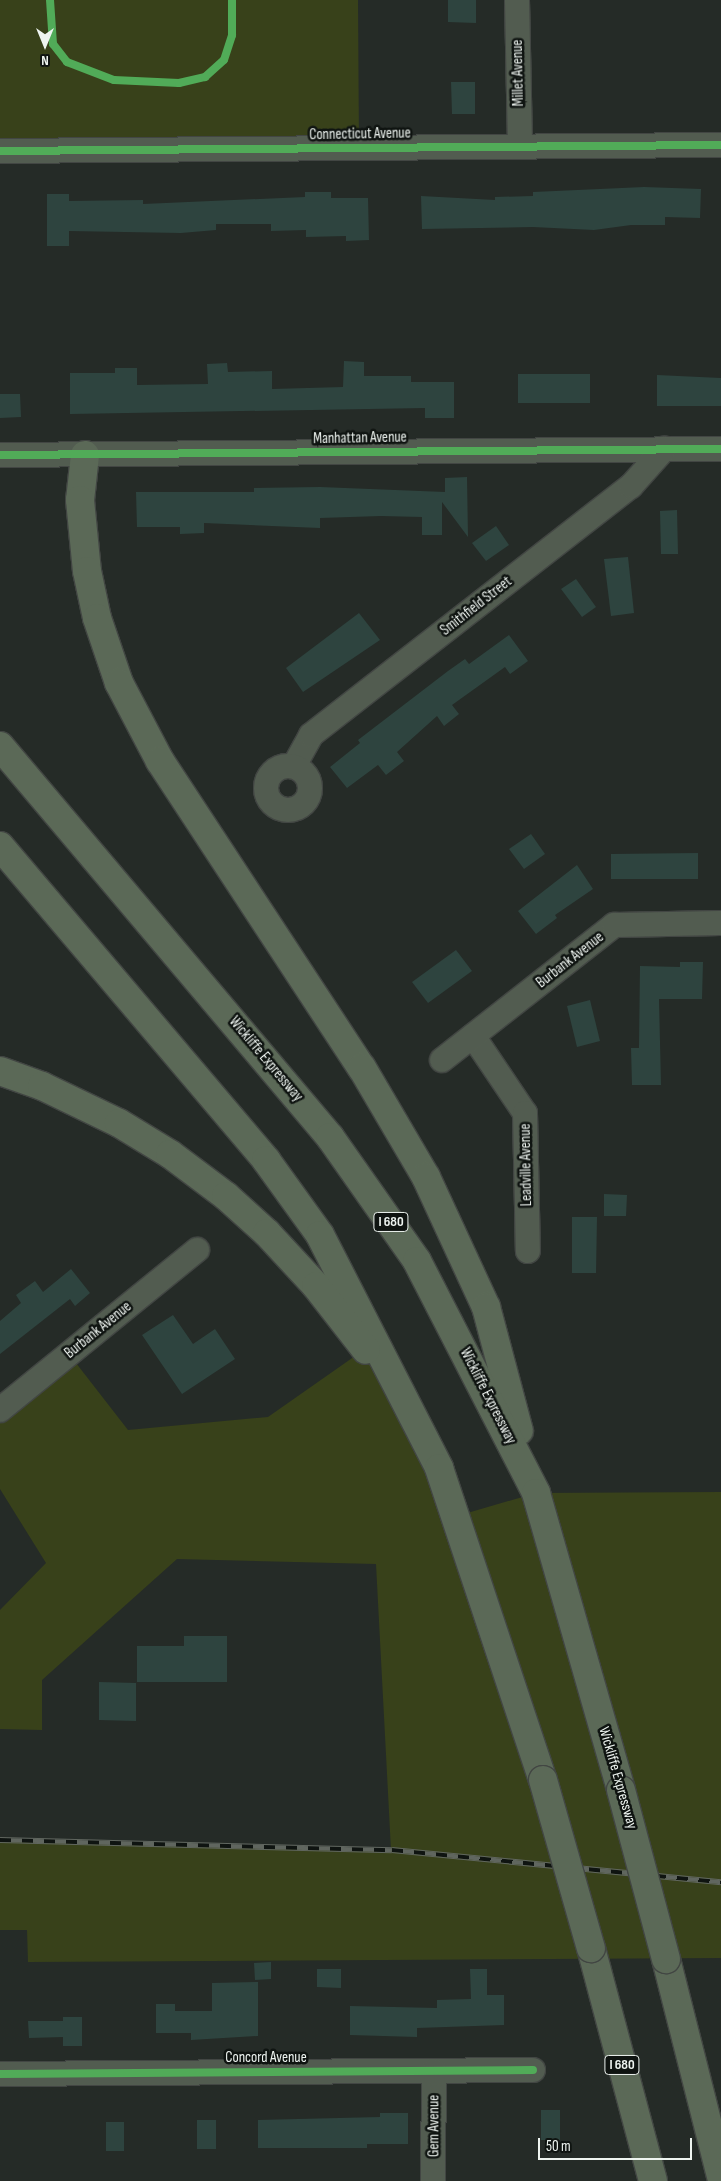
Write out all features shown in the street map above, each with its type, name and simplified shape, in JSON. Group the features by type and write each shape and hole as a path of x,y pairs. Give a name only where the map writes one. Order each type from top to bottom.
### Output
{"highway":[{"path":"85,455 80,500 87,571 97,618 119,683 160,761 362,1068 426,1176 486,1307 536,1493"},
{"name":"Wickliffe Expressway","path":"0,746 252,1042 368,1188 417,1261 536,1493 621,1790 721,2176"},
{"name":"I 680","path":"0,846 160,1034 295,1199 320,1235 408,1404 439,1468 457,1516 543,1780 591,1948 653,2181"},
{"path":"0,1071 42,1086 119,1123 170,1154 226,1196 267,1233 316,1286 408,1404"}],"street":[{"name":"Millet Avenue","path":"517,0 520,146"},
{"name":"Connecticut Avenue","path":"0,151 721,145"},
{"name":"Manhattan Avenue","path":"0,455 721,448"},
{"name":"Smithfield Street","path":"294,766 311,735 631,486 664,449"},
{"name":"Burbank Avenue","path":"442,1060 614,926 721,923"},
{"name":"Leadville Avenue","path":"473,1036 525,1113 528,1251"},
{"name":"Burbank Avenue","path":"0,1410 197,1250"},
{"name":"Concord Avenue","path":"0,2074 533,2070"},
{"name":"Gem Avenue","path":"433,2181 434,2071"}],"green space":[{"path":"0,0 358,0 359,148 0,151"},
{"path":"365,1349 457,1516 536,1493 721,1492 721,1958 28,1962 27,1930 0,1930 0,1840 391,1850 376,1564 177,1559 42,1680 42,1730 0,1729 0,1610 46,1563 0,1489 0,1410 69,1354 128,1430 268,1417"}],"building":[{"path":"448,0 476,0 476,23 448,22"},
{"path":"451,82 475,82 475,114 452,114"},
{"path":"644,187 701,189 700,218 665,217 665,225 631,225 594,230 533,227 422,229 421,196 495,200 495,197 533,196 533,192"},
{"path":"305,192 331,192 331,198 368,198 369,240 346,241 346,236 306,237 306,230 271,231 271,224 216,224 216,230 181,233 69,231 69,246 47,246 47,194 69,194 69,201 143,200 143,204 305,197"},
{"path":"344,361 364,362 364,376 411,376 411,382 454,382 454,418 425,418 425,408 70,414 70,373 115,373 115,368 137,368 137,385 208,384 207,364 227,363 228,372 272,371 272,389 343,387"},
{"path":"518,374 590,374 590,403 518,403"},
{"path":"657,375 721,378 721,406 657,406"},
{"path":"0,394 20,394 21,417 0,418"},
{"path":"467,477 468,537 442,502 442,535 422,535 422,517 320,518 320,528 204,523 204,533 180,534 180,527 137,527 136,492 254,492 254,488 320,487 445,492 445,478"},
{"path":"677,510 678,554 661,554 660,511"},
{"path":"496,526 509,545 486,561 472,543"},
{"path":"628,557 634,613 611,616 604,559"},
{"path":"576,579 596,607 582,617 561,589"},
{"path":"359,613 380,640 303,692 286,668"},
{"path":"509,635 528,661 510,674 505,667 452,705 459,714 444,726 437,716 397,752 404,761 386,775 378,765 347,788 330,767 360,743 358,740 465,659 469,664"},
{"path":"531,834 545,854 524,869 509,849"},
{"path":"698,853 698,879 611,879 611,854"},
{"path":"577,865 593,889 555,915 557,918 536,934 518,911"},
{"path":"456,950 472,971 428,1003 412,982"},
{"path":"680,962 703,962 702,999 659,999 661,1085 632,1085 631,1048 639,1048 640,966 680,967"},
{"path":"590,1000 600,1041 577,1047 567,1006"},
{"path":"604,1194 627,1195 626,1216 604,1216"},
{"path":"572,1217 597,1217 596,1273 572,1273"},
{"path":"71,1269 90,1293 75,1306 70,1299 0,1354 0,1321 21,1303 16,1295 35,1281 43,1292"},
{"path":"173,1315 193,1344 215,1329 235,1359 182,1394 142,1335"},
{"path":"184,1636 227,1636 227,1682 137,1682 137,1646 184,1646"},
{"path":"99,1682 136,1683 136,1721 99,1720"},
{"path":"271,1962 271,1979 255,1980 254,1963"},
{"path":"317,1969 341,1969 341,1988 317,1987"},
{"path":"470,1969 487,1969 487,1995 504,1995 504,2025 417,2028 417,2037 350,2035 350,2006 437,2008 437,2000 471,1999"},
{"path":"258,1982 258,2036 191,2040 191,2033 156,2033 156,2004 175,2004 175,2011 212,2011 212,1983"},
{"path":"63,2017 82,2017 82,2046 63,2046 63,2037 29,2038 28,2021 63,2021"},
{"path":"541,2110 560,2110 560,2140 541,2140"},
{"path":"380,2113 408,2113 408,2144 367,2144 367,2148 258,2148 258,2120 380,2117"},
{"path":"197,2120 216,2120 216,2149 197,2149"},
{"path":"106,2122 124,2122 124,2151 106,2151"}],"railway":[{"path":"0,1840 392,1850 721,1882"}],"cycle path":[{"path":"50,0 53,44 67,62 114,80 179,83 205,77 224,60 232,35 232,0"},
{"path":"0,151 721,145"},
{"path":"0,455 721,449"},
{"path":"0,2074 533,2070"}]}
